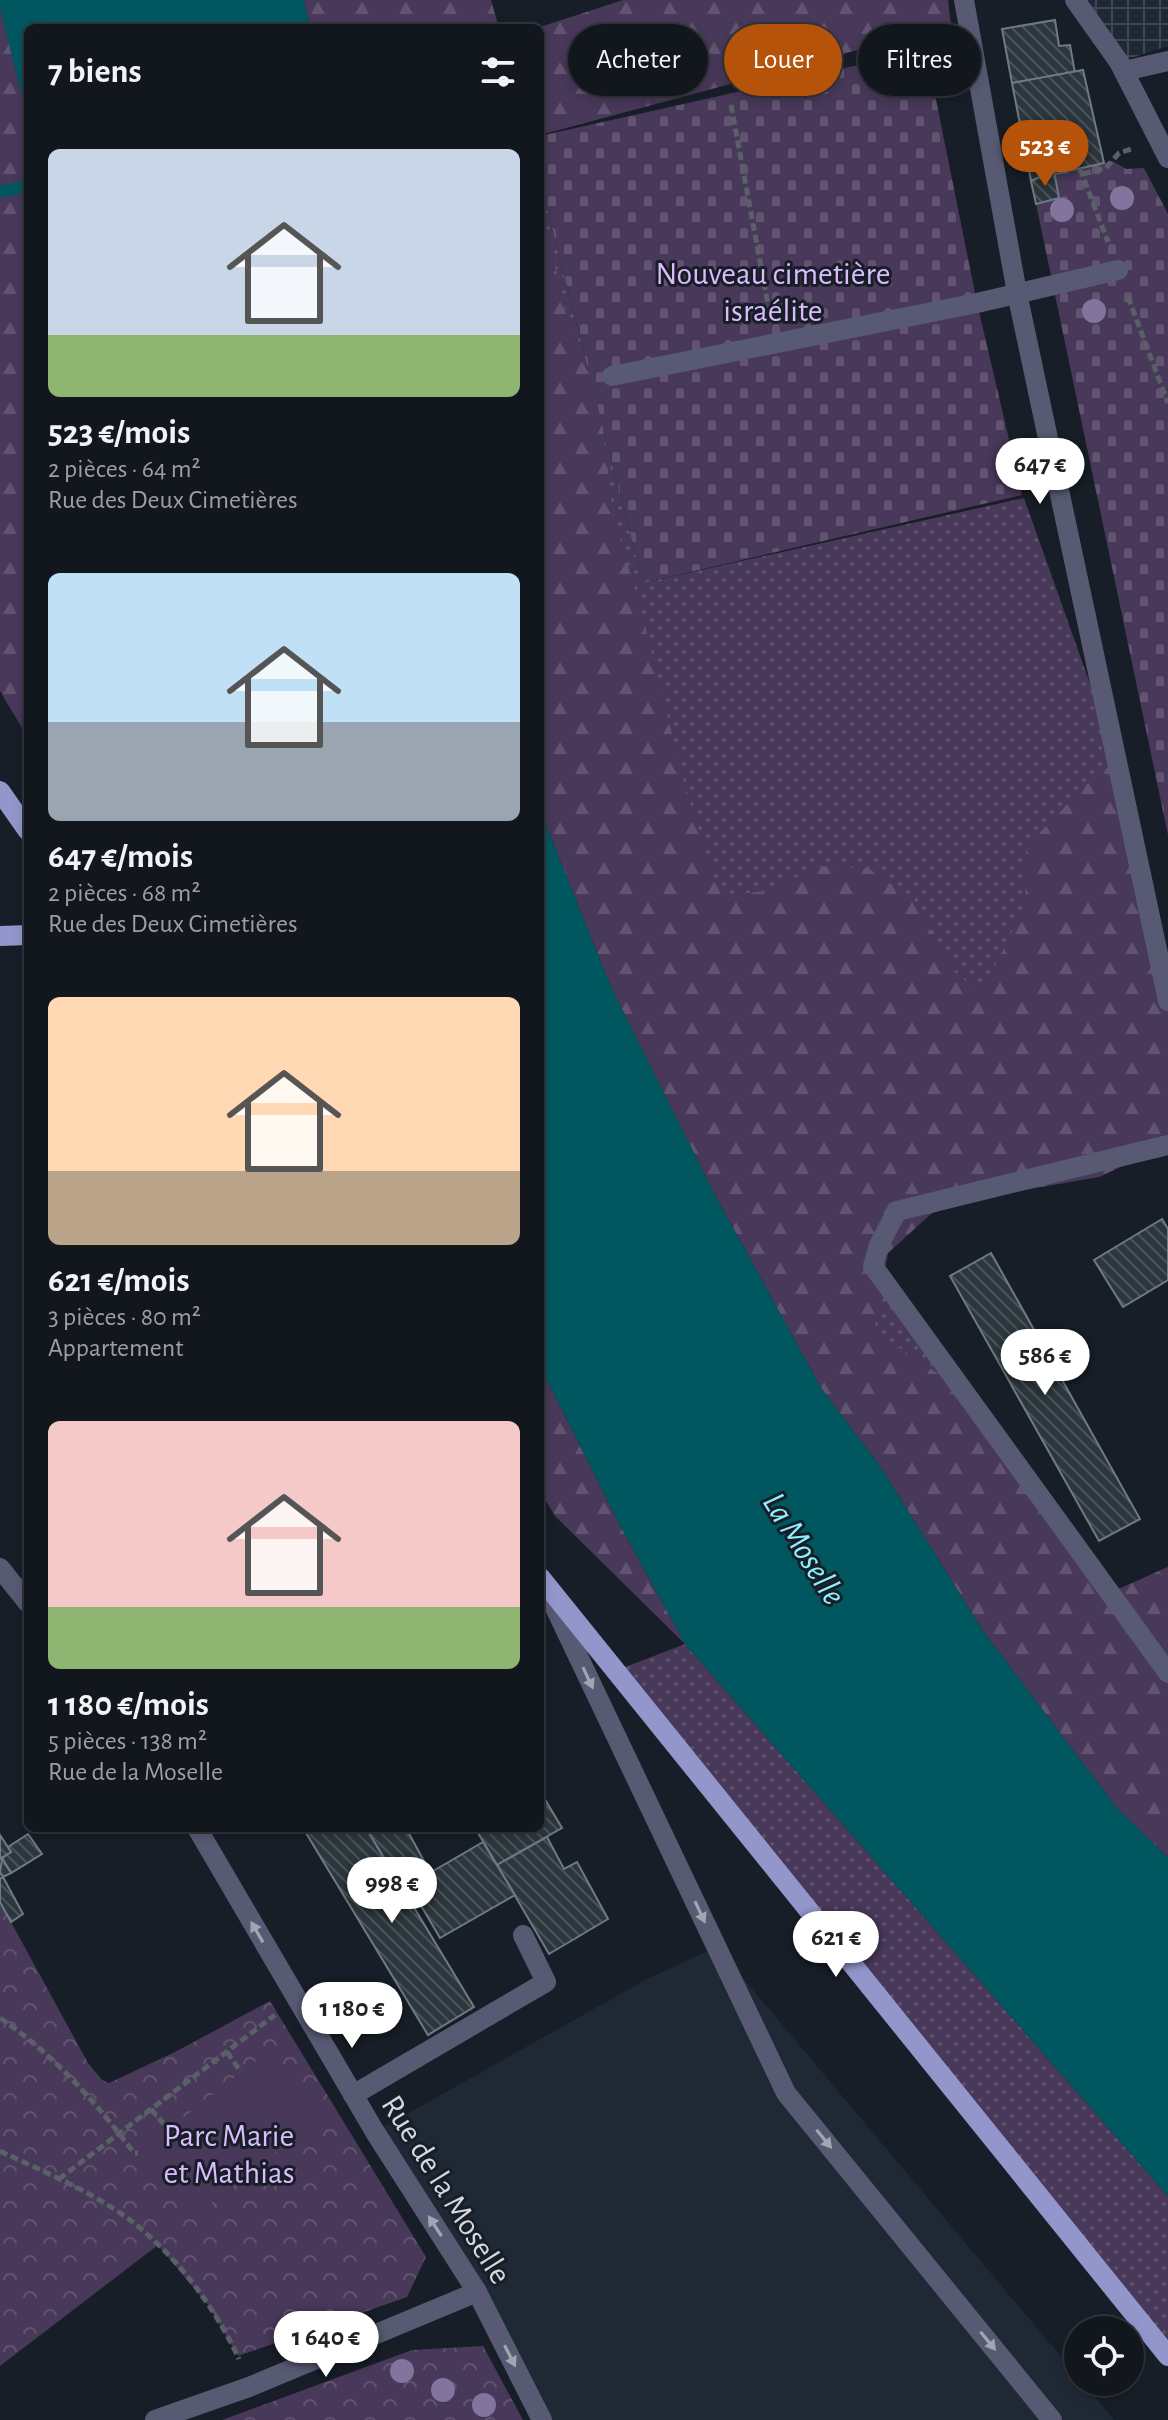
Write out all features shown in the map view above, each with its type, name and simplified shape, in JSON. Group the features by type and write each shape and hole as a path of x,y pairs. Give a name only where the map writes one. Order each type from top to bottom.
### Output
{"main road":[{"path":"0,791 24,825"},
{"path":"0,936 24,935"},
{"path":"544,1584 1168,2356"}],"street":[{"path":"964,0 1017,293 1168,1001"},
{"path":"1075,0 1124,71 1164,149"},
{"path":"1124,71 1168,61"},
{"path":"612,376 1118,270"},
{"path":"1168,1145 897,1211 879,1245 873,1266 1168,1673"},
{"path":"0,1568 24,1598"},
{"path":"544,1586 786,2093 1052,2420"},
{"name":"Rue de la Moselle","path":"199,1832 353,2095 477,2292 542,2420"},
{"path":"353,2095 546,1982 523,1935"},
{"path":"155,2420 249,2387 477,2292"}],"path":[{"path":"731,105 775,343"},
{"path":"1083,174 1106,168 1119,153 1164,149"},
{"path":"59,2179 297,1999"},
{"path":"0,2018 26,2036 71,2076 134,2153 138,2153"},
{"path":"227,2052 241,2072"},
{"path":"151,2109 168,2129"},
{"path":"0,2151 59,2179 131,2221 177,2265 208,2305 238,2356 249,2387"}],"shaded area":[{"path":"1075,0 1168,0 1168,46 1119,62"},
{"path":"717,1947 1064,2360 1064,2396 1094,2396 1114,2420 542,2420 375,2132 647,1979"}],"green space":[{"path":"304,0 491,0 498,24 309,24"},
{"path":"623,0 948,0 951,24 858,24 858,50 842,54 842,24 724,24 724,86 708,90 708,24 568,24 568,96 686,96 544,134 544,26"},
{"path":"0,3 24,104 24,731 0,691"},
{"name":"Nouveau cimetière israélite","path":"858,65 858,96 935,96 977,303 1022,495 643,583 544,197 544,135 724,95 842,96 842,69"},
{"path":"1112,161 1126,169 1144,168 1168,214 1168,835 1036,204 1059,198 1055,174"},
{"path":"544,197 643,583 1024,498 1117,760 897,1210 873,1266 1110,1593 1168,1567 1168,1858 544,817"},
{"path":"544,217 567,318 598,383 613,515 641,610 684,782 710,868 722,896 767,891 821,866 868,868 914,900 954,971 981,994 1025,906 1027,846 1086,785 1117,760 1168,1001 1168,1145 1099,1177 996,1195 932,1213 888,1253 874,1331 964,1391 1110,1593 1168,1567 1168,1858 1116,1807 983,1631 880,1466 821,1388 714,1193 610,985 544,820"},
{"path":"544,1374 615,1516 685,1644 555,1516 544,1498"},
{"path":"685,1644 1168,2196 1168,2356 1144,2326 1144,2316 1136,2316 615,1671"},
{"name":"Parc Marie et Mathias","path":"0,1902 88,2063 102,2080 109,2083 270,2001 426,2257 407,2297 238,2356 208,2305 158,2245 0,2366"},
{"path":"268,2051 320,2118 190,2220 138,2153"},
{"path":"483,2346 523,2420 222,2420 412,2350"}],"water":[{"path":"0,0 304,0 309,24 24,24 24,105"},
{"name":"La Moselle","path":"544,820 610,985 714,1193 821,1388 880,1466 983,1631 1116,1807 1168,1858 1168,2196 685,1644 615,1516 544,1374"}],"building":[{"path":"1055,20 1059,46 1070,45 1075,73 1012,83 1002,29"},
{"path":"1083,70 1104,163 1055,174 1054,171 1031,181 1012,83"},
{"path":"1054,171 1059,198 1036,204 1031,181"},
{"path":"1162,1219 1168,1229 1168,1280 1123,1307 1094,1260"},
{"path":"991,1253 1140,1519 1099,1541 950,1276"},
{"path":"544,1798 562,1828 497,1865 477,1832 544,1832"},
{"path":"305,1832 368,1832 474,2007 428,2035"},
{"path":"368,1832 408,1832 424,1861 395,1876"},
{"path":"28,1834 42,1854 11,1873 2,1858 11,1852 8,1847"},
{"path":"0,1835 11,1852 0,1859"},
{"path":"547,1837 564,1869 577,1862 608,1919 549,1954 497,1865"},
{"path":"483,1842 515,1895 440,1938 409,1885"},
{"path":"2,1858 11,1873 3,1877 0,1873"},
{"path":"3,1877 23,1914 11,1922 0,1902 0,1879"}],"waterway":[{"path":"0,192 24,187"}]}
